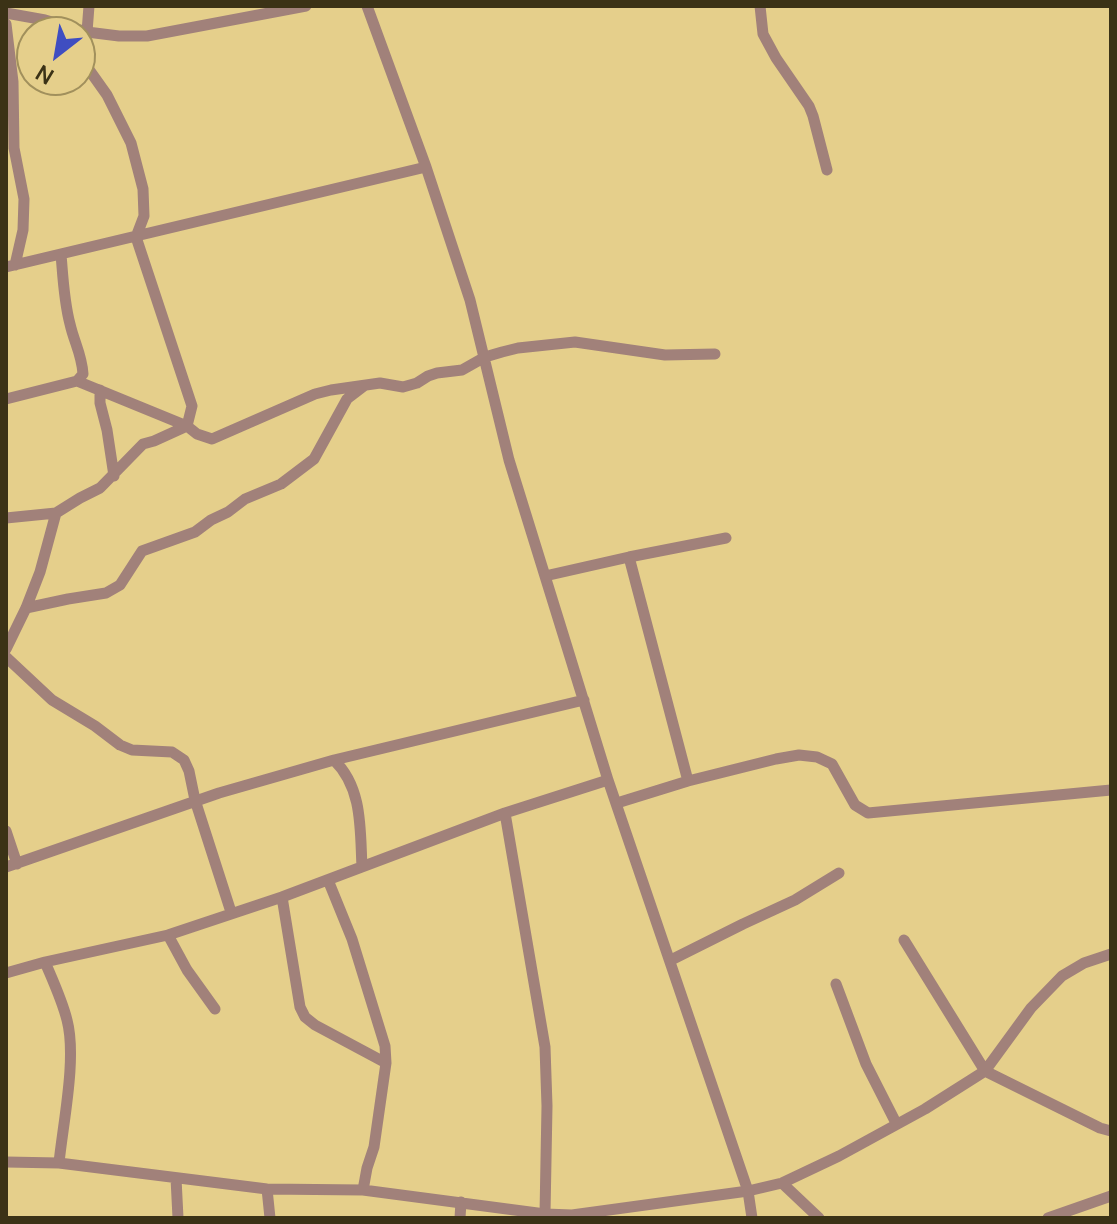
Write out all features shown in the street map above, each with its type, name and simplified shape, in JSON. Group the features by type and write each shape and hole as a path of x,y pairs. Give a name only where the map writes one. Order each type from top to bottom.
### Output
{"street":[{"path":"220,6 222,22"},
{"path":"96,33 147,36 306,6"},
{"path":"367,6 426,167 470,300 509,460 608,780 748,1191 752,1218"},
{"path":"760,6 763,34 809,106 827,170"},
{"path":"6,24 13,82 10,149 24,199 23,230 10,266"},
{"path":"96,80 131,143 143,189 144,216 136,237 192,406 187,426"},
{"path":"10,266 426,167"},
{"path":"6,399 77,381 83,374 82,360 70,327 61,254"},
{"path":"77,381 212,439 315,394 380,383 403,387 437,373 462,370 485,357 518,348 575,342 665,355 715,354"},
{"path":"26,608 106,593 120,585 142,551 195,532 245,499 281,484 314,459 347,399 364,385"},
{"path":"100,390 114,476"},
{"path":"6,518 56,513 100,488 143,444 187,426"},
{"path":"6,649 40,572 56,513"},
{"path":"545,576 726,538"},
{"path":"629,557 688,781"},
{"path":"6,657 52,700 120,745 132,750 172,752 184,760 231,912"},
{"path":"6,831 11,865 195,800 334,760 584,700"},
{"path":"617,803 688,781 799,755 817,757 832,764 855,805 868,813 1111,790"},
{"path":"334,760 344,769 354,789 359,810 362,867"},
{"path":"6,973 168,935 282,897 505,813 608,780"},
{"path":"505,813 545,1047 545,1214"},
{"path":"671,960 795,900 839,873"},
{"path":"328,880 352,939 385,1046 386,1063 374,1147 363,1190"},
{"path":"282,897 300,1007 305,1017 386,1063"},
{"path":"168,935 187,970 215,1009"},
{"path":"904,940 985,1071 1111,1131"},
{"path":"6,1162 59,1163 267,1189 363,1190 545,1214 572,1215 748,1191 782,1183 839,1156 925,1109 985,1071 1031,1008 1062,976 1084,963 1111,954"},
{"path":"45,962 67,1020 70,1040 71,1059 59,1163"},
{"path":"836,984 866,1064 896,1123"},
{"path":"176,1178 178,1218"},
{"path":"782,1183 819,1218"},
{"path":"267,1189 270,1218"},
{"path":"1048,1218 1111,1196"},
{"path":"460,1218 461,1202"}]}
